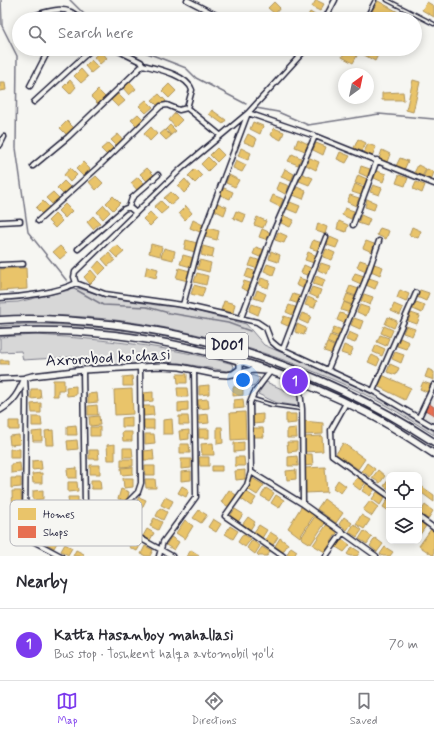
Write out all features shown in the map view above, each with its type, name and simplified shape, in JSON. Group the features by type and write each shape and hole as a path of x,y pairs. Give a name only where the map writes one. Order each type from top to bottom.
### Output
{"highway":[{"name":"D001","path":"0,320 50,319 112,324 173,333 219,344 259,356 331,384 373,405 434,442"},
{"name":"D001","path":"0,332 56,331 134,338 195,349 240,362 299,382 346,403 383,422 434,454"}],"street":[{"path":"187,0 210,12"},
{"path":"329,12 335,0"},
{"path":"48,12 58,9 69,12"},
{"path":"30,86 46,56"},
{"path":"34,102 84,56"},
{"path":"129,56 141,62 143,65 180,77 188,82 192,90 187,108"},
{"path":"298,56 248,113 182,168 75,272 74,277 76,282 105,294 183,305 241,318 262,325 266,328 271,341 283,349 373,391 434,426"},
{"path":"33,166 68,137 143,65"},
{"path":"38,221 97,168 162,106 167,105 179,110 187,108"},
{"path":"187,108 220,135"},
{"path":"248,113 315,136 434,184"},
{"path":"183,305 200,241 248,113"},
{"path":"241,318 274,230 315,136"},
{"path":"0,145 4,138"},
{"path":"353,225 377,160"},
{"path":"78,249 124,209 129,207 132,198 158,175"},
{"path":"129,207 136,212"},
{"path":"0,222 20,221"},
{"path":"283,349 326,237"},
{"path":"328,369 365,281 379,241"},
{"path":"0,265 23,264"},
{"path":"0,298 13,298 53,291 68,287 76,282"},
{"path":"373,391 416,293"},
{"path":"233,374 240,369 240,362"},
{"path":"130,500 138,492 141,483 140,366"},
{"name":"Axrorobod ko'chasi","path":"0,410 7,406 17,396 25,378 32,376 83,370 140,366 170,366 214,374 233,374 252,370 270,372"},
{"path":"83,370 85,500"},
{"path":"160,556 163,542 196,497 194,370"},
{"path":"270,372 250,403 251,472 247,485 225,516 283,556"},
{"path":"0,379 25,378 25,500"},
{"path":"299,382 302,409 303,504"},
{"path":"419,417 434,385"},
{"path":"346,403 331,430 332,455 386,494"},
{"path":"251,472 303,504 376,556"},
{"path":"422,519 434,528"},
{"path":"326,556 343,532"},
{"path":"142,539 172,556"},
{"path":"42,546 61,556"}],"lane":[{"path":"368,12 375,0"},
{"path":"387,0 410,12"},
{"path":"422,18 434,24"},
{"path":"252,398 272,405 302,409"}],"shaded area":[{"path":"78,288 106,297 179,307 246,324 264,345 327,372 382,399 434,431 434,435 391,408 342,384 296,365 248,348 198,335 148,325 97,318 48,315 0,317 0,303 18,302"},
{"path":"25,324 126,330 192,342 225,350 289,371 333,389 411,431 434,446 434,449 354,403 313,384 272,368 185,344 140,335 59,328 0,328 0,326"},
{"path":"36,335 111,341 160,348 184,352 233,364 234,367 233,370 227,371 179,363 160,362 110,366 109,360 102,361 102,366 74,367 73,357 23,360 21,351 0,352 0,337"},
{"path":"248,374 260,378 253,387 244,380"},
{"path":"266,382 298,396 298,406 277,403 258,394"},
{"path":"434,388 434,424 421,416"}],"building: Homes":[{"path":"316,0 324,4 320,11 312,7"},
{"path":"378,1 398,12 374,12 372,11"},
{"path":"274,2 280,8 277,12 273,12 268,8"},
{"path":"427,2 434,6 434,17 422,10"},
{"path":"105,56 107,58 100,64 94,57"},
{"path":"342,56 357,56 353,63"},
{"path":"366,56 378,56 375,61"},
{"path":"91,60 98,67 91,73 85,66"},
{"path":"81,69 88,77 81,83 74,76"},
{"path":"70,80 76,87 70,94 63,87"},
{"path":"413,80 420,82 413,112 406,110"},
{"path":"0,82 5,82 6,90 0,91"},
{"path":"130,82 136,89 129,95 123,88"},
{"path":"169,84 176,91 169,98 162,91"},
{"path":"98,90 105,97 98,104 91,97"},
{"path":"403,92 404,100 382,100 382,93"},
{"path":"118,94 125,101 118,107 111,100"},
{"path":"159,94 166,101 159,107 152,100"},
{"path":"146,100 153,107 146,113 139,106"},
{"path":"212,110 226,120 223,124 209,114"},
{"path":"175,113 182,120 175,127 169,120"},
{"path":"138,114 145,121 138,127 131,120"},
{"path":"67,121 74,128 67,135 60,128"},
{"path":"253,122 263,126 260,134 250,129"},
{"path":"170,125 176,131 171,135 166,129"},
{"path":"151,127 157,134 150,141 144,134"},
{"path":"274,128 284,132 281,140 271,135"},
{"path":"165,130 171,136 166,140 160,134"},
{"path":"118,134 124,141 118,147 111,140"},
{"path":"248,134 257,139 254,146 244,142"},
{"path":"298,139 308,144 305,151 295,147"},
{"path":"358,139 366,143 362,151 354,148"},
{"path":"108,143 115,150 108,156 101,149"},
{"path":"316,143 326,147 323,155 313,150"},
{"path":"368,144 376,147 372,156 364,152"},
{"path":"217,148 224,155 217,162 210,155"},
{"path":"241,148 251,153 248,160 238,156"},
{"path":"382,150 390,154 387,162 379,159"},
{"path":"340,152 350,156 346,163 337,159"},
{"path":"292,154 301,158 298,165 288,161"},
{"path":"208,157 215,164 208,171 201,164"},
{"path":"310,158 319,162 316,170 306,165"},
{"path":"400,158 408,161 404,170 396,166"},
{"path":"236,160 246,165 242,172 233,168"},
{"path":"83,162 90,169 83,176 76,169"},
{"path":"418,165 426,169 422,177 414,173"},
{"path":"361,166 370,169 368,177 359,173"},
{"path":"70,168 77,175 70,182 64,175"},
{"path":"147,168 154,175 147,181 140,174"},
{"path":"195,169 202,176 195,183 188,176"},
{"path":"285,169 294,174 291,181 281,177"},
{"path":"427,169 434,172 431,181 423,177"},
{"path":"377,171 386,174 383,182 374,178"},
{"path":"303,174 313,178 309,185 299,181"},
{"path":"229,175 239,180 235,187 226,183"},
{"path":"358,175 367,179 364,186 355,183"},
{"path":"399,175 408,178 405,186 396,183"},
{"path":"96,176 103,183 96,190 89,182"},
{"path":"138,177 145,184 138,191 131,183"},
{"path":"185,179 191,186 184,193 178,186"},
{"path":"64,181 71,188 64,195 57,188"},
{"path":"279,182 289,186 285,194 276,189"},
{"path":"416,182 425,185 422,193 413,189"},
{"path":"355,184 364,188 361,195 352,192"},
{"path":"373,185 382,188 379,195 370,192"},
{"path":"297,187 306,191 303,199 293,195"},
{"path":"224,188 233,192 230,199 220,195"},
{"path":"53,192 60,199 53,205 46,198"},
{"path":"171,192 178,199 171,205 164,198"},
{"path":"273,195 283,199 280,207 270,202"},
{"path":"350,195 359,198 356,206 347,202"},
{"path":"113,196 120,203 113,210 106,203"},
{"path":"367,199 376,203 374,210 365,207"},
{"path":"43,201 50,208 43,215 36,208"},
{"path":"161,201 168,208 161,214 154,207"},
{"path":"290,202 300,206 297,213 287,209"},
{"path":"217,203 227,207 224,215 214,210"},
{"path":"65,204 72,211 65,218 58,211"},
{"path":"104,205 110,212 103,219 97,212"},
{"path":"186,206 192,213 185,220 179,213"},
{"path":"345,208 354,211 351,219 342,215"},
{"path":"236,211 246,215 243,222 233,218"},
{"path":"150,212 157,219 150,226 143,219"},
{"path":"55,214 62,221 55,228 48,221"},
{"path":"361,215 370,219 367,226 358,223"},
{"path":"93,216 100,223 93,229 87,222"},
{"path":"284,216 294,220 290,227 281,223"},
{"path":"257,217 266,221 263,228 254,225"},
{"path":"193,220 203,225 200,232 190,228"},
{"path":"339,221 348,225 346,232 337,229"},
{"path":"318,223 327,227 325,234 316,231"},
{"path":"412,227 421,231 418,238 409,235"},
{"path":"208,228 219,231 217,240 205,237"},
{"path":"380,228 389,231 386,239 377,235"},
{"path":"262,229 271,233 268,240 259,237"},
{"path":"278,232 287,236 284,243 275,240"},
{"path":"330,237 339,241 336,248 327,245"},
{"path":"186,240 197,243 195,252 184,249"},
{"path":"313,240 322,243 319,251 310,248"},
{"path":"366,241 374,244 372,252 363,248"},
{"path":"151,244 162,247 160,256 149,253"},
{"path":"117,245 124,252 117,258 110,251"},
{"path":"60,246 67,253 60,259 53,252"},
{"path":"203,246 214,249 212,258 201,255"},
{"path":"256,247 265,250 262,258 253,254"},
{"path":"164,248 175,251 173,260 161,257"},
{"path":"326,249 335,253 332,260 323,257"},
{"path":"271,251 280,255 278,262 269,259"},
{"path":"308,252 317,256 314,263 305,260"},
{"path":"109,253 115,260 108,266 102,259"},
{"path":"183,255 194,258 191,267 180,264"},
{"path":"252,258 261,261 258,269 249,266"},
{"path":"200,260 211,263 209,272 197,269"},
{"path":"360,260 369,263 366,271 357,267"},
{"path":"99,261 106,268 99,275 93,268"},
{"path":"321,263 330,266 327,274 318,270"},
{"path":"267,264 276,267 273,275 264,271"},
{"path":"374,264 383,267 380,275 371,271"},
{"path":"304,265 313,269 310,276 301,273"},
{"path":"147,266 158,269 156,278 145,275"},
{"path":"26,268 27,289 0,291 0,269"},
{"path":"179,268 190,271 188,281 176,278"},
{"path":"248,269 257,272 254,280 245,277"},
{"path":"91,270 97,277 90,284 84,277"},
{"path":"197,273 208,276 206,285 194,282"},
{"path":"355,273 364,276 361,284 352,280"},
{"path":"316,276 325,280 322,287 313,284"},
{"path":"261,278 270,281 268,288 259,285"},
{"path":"299,278 308,281 305,289 296,285"},
{"path":"369,278 378,281 375,289 366,285"},
{"path":"244,281 253,284 250,292 241,288"},
{"path":"194,285 205,288 202,297 191,294"},
{"path":"350,286 359,289 356,296 347,293"},
{"path":"312,287 321,290 318,298 309,294"},
{"path":"257,290 266,294 263,301 254,298"},
{"path":"400,290 409,294 406,302 397,298"},
{"path":"420,290 429,293 426,301 417,297"},
{"path":"293,294 302,297 299,304 290,301"},
{"path":"347,294 356,297 353,305 344,302"},
{"path":"364,294 373,297 370,305 361,301"},
{"path":"308,297 317,301 314,308 305,305"},
{"path":"224,301 235,304 233,313 221,310"},
{"path":"344,302 353,306 350,313 341,310"},
{"path":"416,302 425,305 422,313 413,309"},
{"path":"252,304 261,307 258,315 249,311"},
{"path":"394,304 403,308 400,315 391,311"},
{"path":"289,305 298,308 295,316 286,312"},
{"path":"360,305 369,308 366,316 357,312"},
{"path":"302,313 311,316 308,324 299,320"},
{"path":"340,313 349,316 346,324 337,320"},
{"path":"411,313 420,316 417,324 408,321"},
{"path":"284,316 293,319 290,327 281,323"},
{"path":"388,317 397,321 394,328 385,324"},
{"path":"354,318 363,321 360,329 351,325"},
{"path":"297,324 306,328 304,335 295,332"},
{"path":"384,326 393,330 390,337 381,333"},
{"path":"406,326 415,329 412,336 403,333"},
{"path":"334,327 342,330 340,337 331,334"},
{"path":"349,332 358,336 355,343 346,340"},
{"path":"330,335 339,338 336,346 327,342"},
{"path":"380,335 389,338 386,346 377,342"},
{"path":"400,338 409,342 406,349 397,346"},
{"path":"327,343 336,347 333,354 324,351"},
{"path":"344,345 353,349 350,356 341,353"},
{"path":"376,345 385,349 382,356 373,352"},
{"path":"395,352 404,355 401,363 392,359"},
{"path":"372,355 380,359 377,366 368,362"},
{"path":"0,360 8,360 8,364 0,364"},
{"path":"390,364 399,368 396,375 387,372"},
{"path":"428,369 434,372 434,380 425,377"},
{"path":"177,374 187,374 187,383 178,383"},
{"path":"382,375 411,388 405,400 377,386"},
{"path":"132,376 133,386 123,386 123,377"},
{"path":"53,380 64,380 64,390 58,390 58,396 53,396"},
{"path":"423,382 432,385 429,393 420,389"},
{"path":"209,385 209,394 199,395 199,386"},
{"path":"76,386 76,395 67,396 66,387"},
{"path":"243,386 243,395 233,396 233,387"},
{"path":"177,388 187,388 188,397 178,397"},
{"path":"31,389 40,389 41,398 31,399"},
{"path":"132,389 133,414 115,415 114,390"},
{"path":"153,392 153,401 144,402 143,393"},
{"path":"97,393 98,402 88,403 88,394"},
{"path":"208,399 209,408 199,409 198,400"},
{"path":"243,399 244,408 234,409 234,400"},
{"path":"188,402 188,411 178,412 178,403"},
{"path":"41,403 41,413 32,413 31,404"},
{"path":"97,405 98,415 88,415 88,406"},
{"path":"143,406 153,406 154,415 144,416"},
{"path":"245,412 246,439 231,440 230,413"},
{"path":"208,414 209,423 199,424 199,415"},
{"path":"263,414 263,423 253,424 253,415"},
{"path":"286,414 296,414 296,423 286,424"},
{"path":"99,416 100,425 90,426 89,417"},
{"path":"179,416 188,416 189,425 179,425"},
{"path":"32,417 41,417 42,426 32,426"},
{"path":"132,417 132,427 122,427 122,418"},
{"path":"172,419 173,434 163,434 163,420"},
{"path":"144,420 154,420 154,429 144,429"},
{"path":"9,421 19,421 19,430 9,430"},
{"path":"303,421 323,423 323,434 304,435"},
{"path":"76,425 77,435 67,435 67,426"},
{"path":"90,427 100,427 100,436 90,436"},
{"path":"217,427 222,427 223,443 217,444"},
{"path":"253,428 263,428 264,437 254,437"},
{"path":"296,428 297,438 287,438 287,429"},
{"path":"199,429 209,429 209,438 199,438"},
{"path":"53,430 54,445 46,445 45,431"},
{"path":"189,430 189,439 180,440 179,431"},
{"path":"42,431 42,441 33,441 32,432"},
{"path":"122,432 132,432 132,441 123,441"},
{"path":"145,434 154,434 155,443 145,444"},
{"path":"19,435 20,444 10,445 9,436"},
{"path":"322,436 323,451 304,452 303,437"},
{"path":"77,440 78,449 68,450 67,441"},
{"path":"244,442 244,451 234,452 234,443"},
{"path":"287,442 297,442 297,451 288,452"},
{"path":"213,443 214,455 202,455 201,444"},
{"path":"343,443 365,459 358,469 336,454"},
{"path":"115,444 115,460 108,460 107,445"},
{"path":"180,444 189,444 190,453 180,453"},
{"path":"123,448 132,448 133,457 123,457"},
{"path":"10,449 20,449 20,458 10,458"},
{"path":"89,450 98,450 99,459 89,459"},
{"path":"153,450 154,460 144,460 144,451"},
{"path":"304,454 312,454 313,465 304,466"},
{"path":"297,456 298,466 288,466 288,457"},
{"path":"199,457 209,457 209,466 200,466"},
{"path":"235,457 244,457 245,466 235,466"},
{"path":"121,459 133,459 133,466 121,467"},
{"path":"181,459 191,459 191,468 181,469"},
{"path":"41,460 42,469 32,470 32,461"},
{"path":"20,463 21,472 11,473 11,464"},
{"path":"367,463 375,469 370,477 362,471"},
{"path":"90,465 100,465 100,474 90,474"},
{"path":"145,466 155,466 155,475 145,475"},
{"path":"212,466 222,466 222,471 212,471"},
{"path":"133,467 133,474 122,475 121,468"},
{"path":"325,467 327,492 305,493 304,468"},
{"path":"77,468 77,478 68,478 67,469"},
{"path":"245,470 245,479 236,480 235,471"},
{"path":"296,470 296,479 287,480 286,471"},
{"path":"378,470 385,476 380,483 372,478"},
{"path":"191,471 191,480 181,481 181,472"},
{"path":"42,473 42,483 33,483 32,474"},
{"path":"358,477 366,482 360,490 352,484"},
{"path":"11,478 21,478 21,487 11,488"},
{"path":"123,478 133,478 133,487 124,488"},
{"path":"252,478 264,485 257,495 246,488"},
{"path":"145,479 155,479 156,488 146,488"},
{"path":"91,480 100,480 101,489 91,489"},
{"path":"338,480 346,486 341,493 333,488"},
{"path":"68,482 77,482 78,491 68,492"},
{"path":"367,483 375,489 370,496 362,491"},
{"path":"182,486 189,490 186,497 178,493"},
{"path":"422,487 434,495 434,502 422,493"},
{"path":"266,488 274,493 269,501 261,496"},
{"path":"121,489 129,492 127,500 118,499"},
{"path":"43,490 43,499 33,500 33,491"},
{"path":"229,490 236,495 229,507 221,502"},
{"path":"12,491 21,491 21,500 12,500"},
{"path":"245,491 256,498 251,506 240,498"},
{"path":"377,492 385,497 380,505 372,499"},
{"path":"276,495 284,500 279,508 271,503"},
{"path":"68,497 78,497 78,500 68,500"},
{"path":"139,497 146,500 142,508 142,500 137,500"},
{"path":"165,497 173,501 169,509 161,505"},
{"path":"324,499 343,513 336,523 317,509"},
{"path":"370,501 378,507 372,516 363,510"},
{"path":"386,502 386,509 383,507"},
{"path":"425,505 433,511 428,519 422,514 422,510"},
{"path":"301,507 314,515 300,537 288,528"},
{"path":"160,508 167,512 163,520 156,516"},
{"path":"235,509 243,514 238,522 230,516"},
{"path":"199,510 207,515 201,523 193,518"},
{"path":"361,515 370,520 364,529 356,524"},
{"path":"315,516 325,523 311,544 301,538"},
{"path":"248,517 255,522 250,530 242,525"},
{"path":"344,517 352,523 347,530 339,524"},
{"path":"154,518 162,522 158,530 150,526"},
{"path":"213,519 221,524 216,532 208,527"},
{"path":"185,520 193,526 185,539 176,533"},
{"path":"422,523 426,526 422,532"},
{"path":"327,524 338,531 325,552 313,545"},
{"path":"354,524 362,530 357,537 349,532"},
{"path":"259,525 267,530 262,538 254,532"},
{"path":"230,526 238,531 233,539 225,534"},
{"path":"147,529 154,533 150,540 143,536"},
{"path":"431,529 434,532 434,556 419,546 422,544"},
{"path":"364,531 372,537 367,544 359,539"},
{"path":"270,532 278,537 273,545 265,540"},
{"path":"243,534 251,539 245,547 238,542"},
{"path":"171,537 179,542 174,550 166,545"},
{"path":"280,538 288,544 283,552 275,546"},
{"path":"375,538 383,544 377,552 370,546"},
{"path":"342,539 350,545 344,552 336,547"},
{"path":"252,540 260,546 255,554 247,548"},
{"path":"64,546 72,548 68,555 61,551"},
{"path":"130,546 140,546 137,551"},
{"path":"145,546 153,550 150,556 141,554"},
{"path":"262,547 270,552 267,556 259,556 257,554"},
{"path":"291,547 297,551 294,556 289,556 287,554"},
{"path":"352,547 360,552 357,556 350,556 347,554"},
{"path":"385,547 393,552 390,556 383,556 380,554"},
{"path":"76,550 84,554 82,556 73,556"},
{"path":"191,550 199,555 187,556"}],"building: Shops":[{"path":"428,403 434,407 434,415 425,410"}],"waterway":[{"path":"1,0 2,26 12,46"},
{"path":"70,0 82,12"},
{"path":"17,56 16,148 28,232 67,281"},
{"path":"155,56 186,68 196,78 246,104"},
{"path":"256,108 278,112 308,125 379,114 434,119"},
{"path":"73,288 103,305 147,307 169,313 228,323 250,331"}],"place":[{"name":"Katta Hasanboy mahallasi","path":"295,381"}]}
